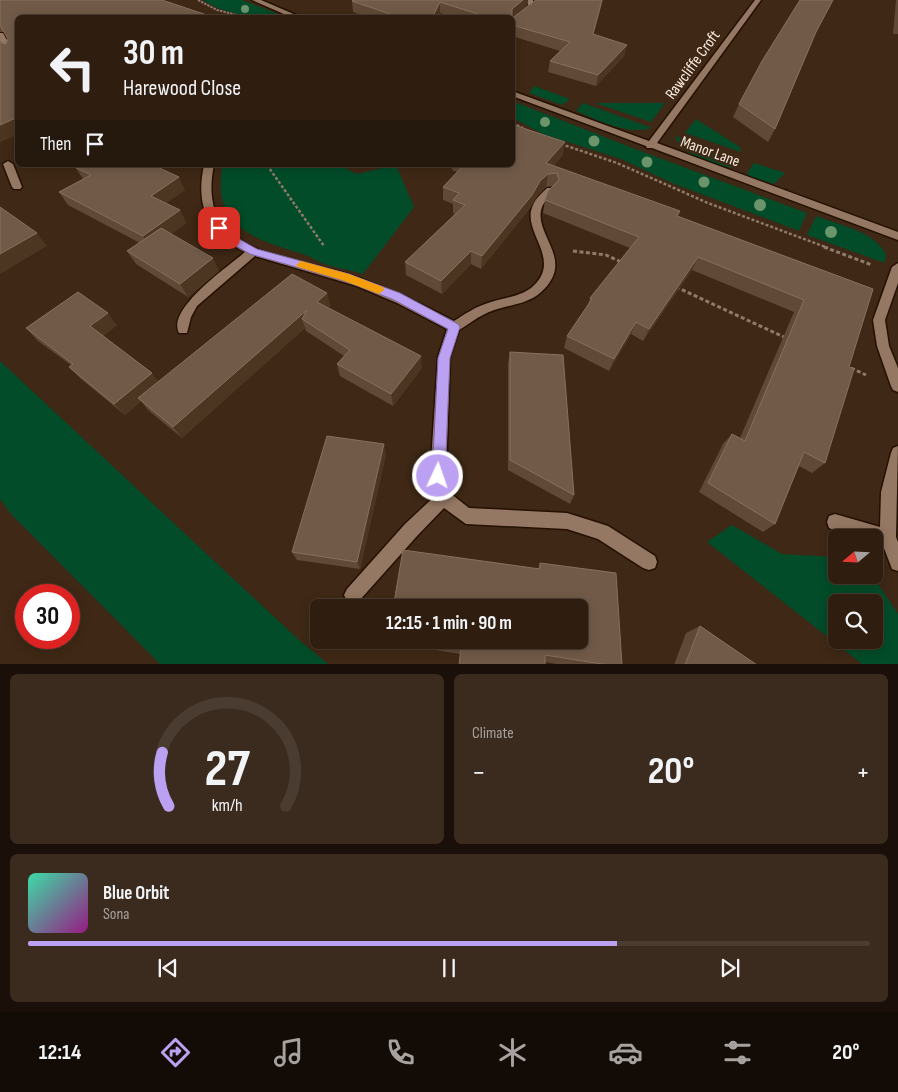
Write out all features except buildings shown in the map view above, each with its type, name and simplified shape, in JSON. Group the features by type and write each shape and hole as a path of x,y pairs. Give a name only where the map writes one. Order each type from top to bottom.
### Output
{"street":[{"path":"255,0 292,15"},
{"path":"515,23 532,8 530,0"},
{"name":"Rawcliffe Croft","path":"650,146 758,0"},
{"path":"0,35 14,52 0,55"},
{"name":"Manor Lane","path":"515,94 650,146 898,236"},
{"path":"4,164 17,187"},
{"path":"209,167 206,198 212,220 226,236 254,251 345,277 396,296 454,327"},
{"path":"551,190 536,208 536,221 550,252 548,271 540,286 524,297 485,309 454,327 444,358 438,476 444,498 466,516 567,521 602,532 649,562"},
{"path":"183,330 185,317 194,303 254,251"},
{"path":"897,270 879,320 883,346 898,386"},
{"path":"898,453 889,492 888,537 898,563"},
{"path":"353,595 411,530 444,498"},
{"path":"834,522 888,537"}],"path":[{"path":"198,0 217,10 236,15"},
{"path":"515,124 530,132"},
{"path":"556,142 617,163 708,203 897,270"},
{"path":"268,167 345,277"},
{"path":"550,252 579,251 606,255 624,263"},
{"path":"668,284 792,341"},
{"path":"845,365 872,377"}],"green space":[{"path":"203,0 242,0 281,15 243,15 222,10"},
{"path":"534,86 570,99 562,105 529,93"},
{"path":"515,102 807,213 799,231 672,183 621,159 543,134 515,119"},
{"path":"583,103 652,128 632,130 604,123 576,111"},
{"path":"595,103 665,103 651,122"},
{"path":"696,119 740,147 741,152 685,133"},
{"path":"675,136 739,157 730,168 707,161 698,158 684,149"},
{"path":"754,163 785,173 774,184 746,175"},
{"path":"222,167 343,167 357,174 387,167 397,167 414,207 363,274 327,265 250,234 240,227 225,207 221,186"},
{"path":"816,216 865,234 880,246 886,254 885,263 807,235"},
{"path":"0,361 299,640 328,664 160,664 11,514 0,499"},
{"path":"732,525 782,554 828,557 828,584 878,584 898,614 898,664 862,664 843,649 883,649 883,594 828,594 828,637 707,542"}],"slow traffic":[{"path":"301,265 345,277 379,290"}],"route":[{"path":"219,228 226,236 254,251 345,277 396,296 454,327 444,358 438,476"}]}
